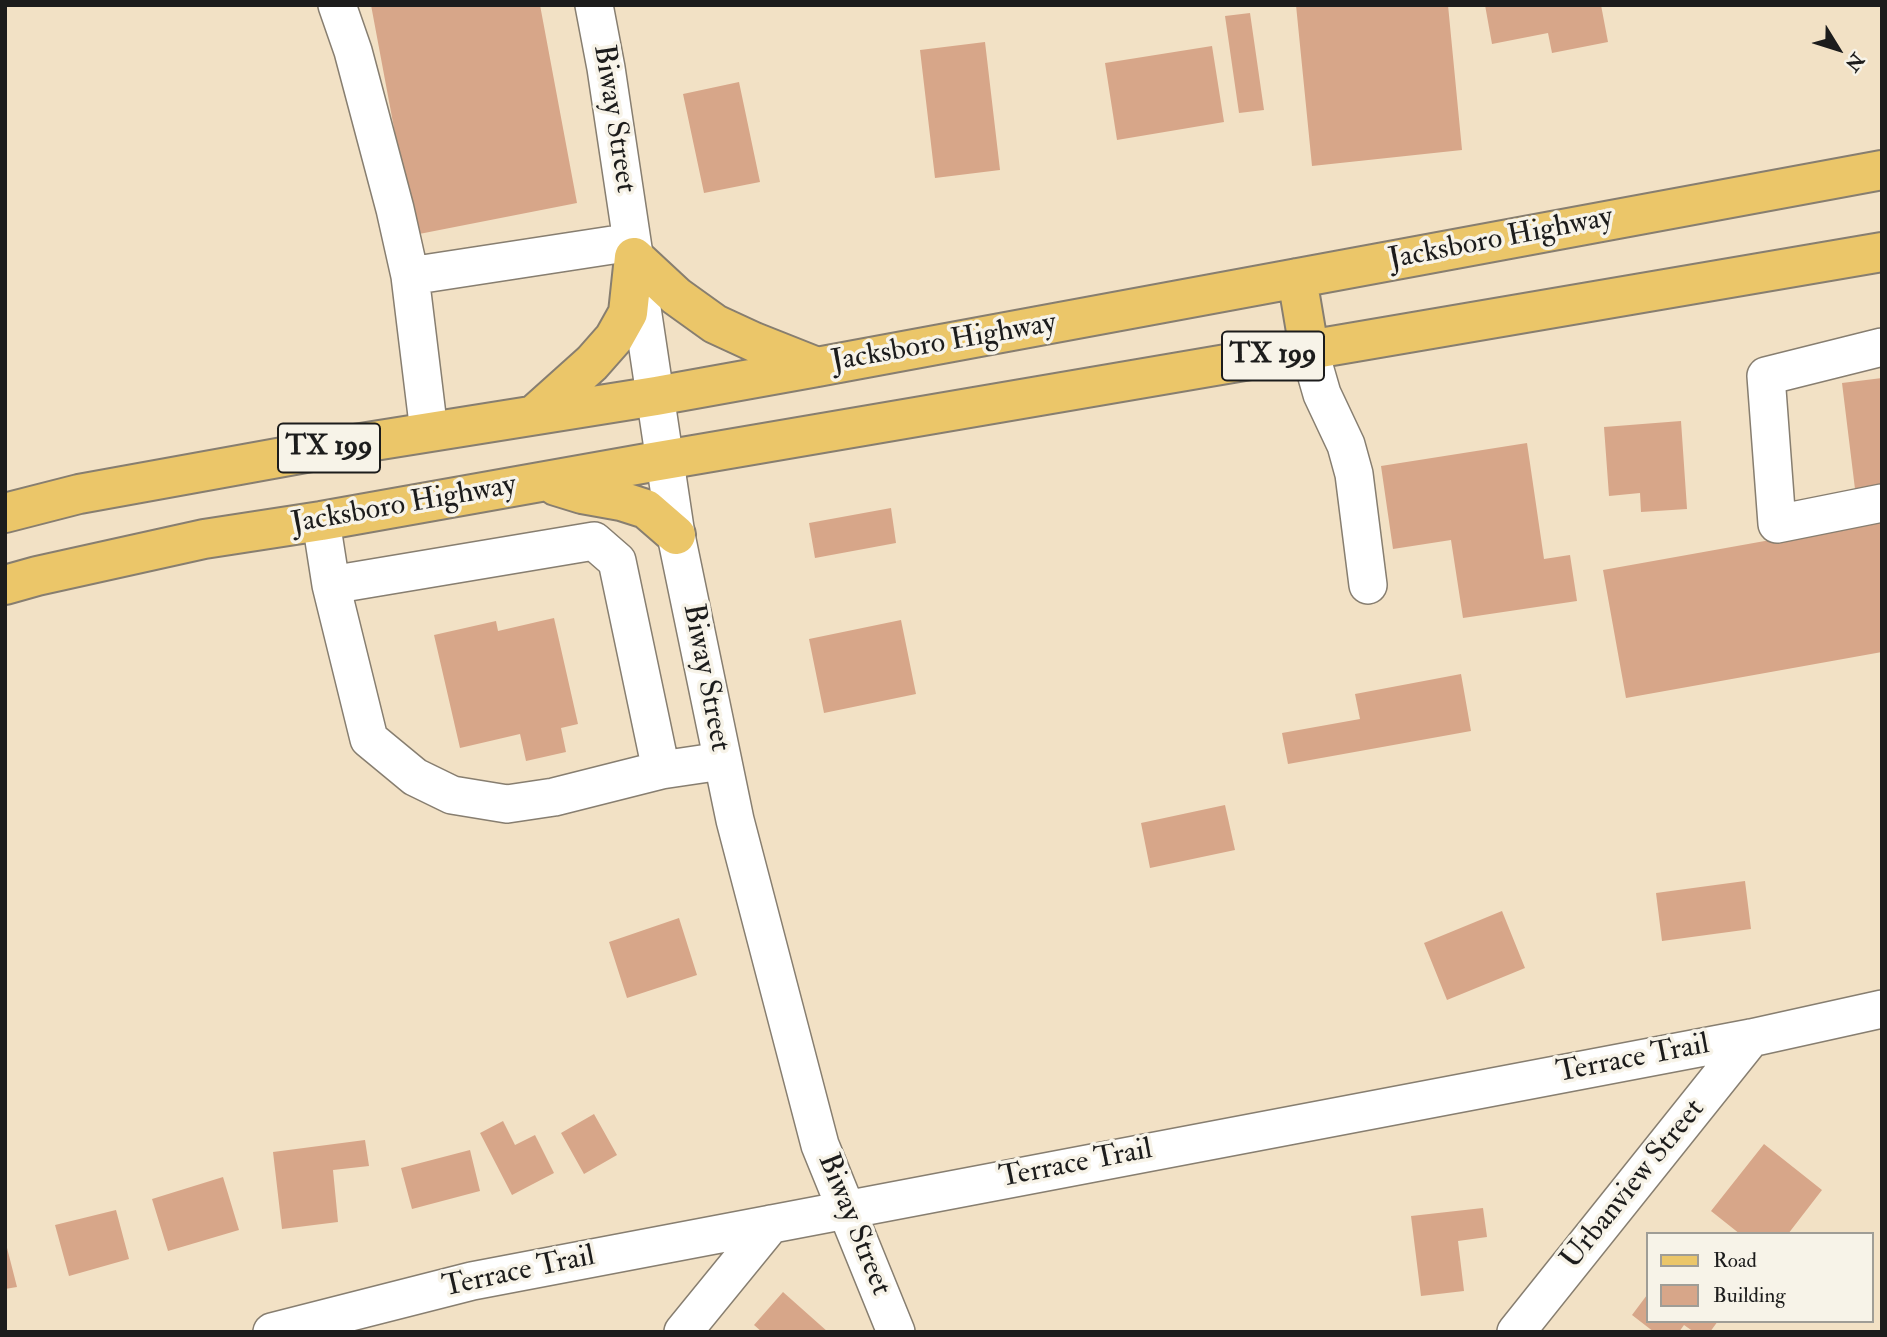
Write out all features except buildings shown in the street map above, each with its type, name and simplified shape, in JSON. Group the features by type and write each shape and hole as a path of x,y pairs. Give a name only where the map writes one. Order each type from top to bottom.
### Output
{"main road":[{"name":"Jacksboro Highway","path":"5,513 79,494 429,432 656,396 1882,170"},
{"path":"633,249 676,296 715,324 817,367"},
{"path":"534,415 592,363 614,338 628,313 633,249"},
{"name":"Jacksboro Highway","path":"5,585 204,539 321,522 1882,251"},
{"path":"1297,278 1309,349"},
{"path":"544,482 646,509 676,535"}],"street":[{"path":"337,5 353,51 410,276 429,432"},
{"name":"Biway Street","path":"594,5 606,68 676,535 735,820 820,1145 896,1332"},
{"path":"410,276 633,249"},
{"path":"1882,347 1766,376 1777,524 1882,503"},
{"path":"1309,349 1322,394 1346,445 1354,474 1367,585"},
{"path":"321,522 331,585 369,738 415,777 453,795 507,804 554,797 661,770 722,761"},
{"path":"331,585 594,541 617,561 661,770"},
{"name":"Terrace Trail","path":"272,1332 472,1281 1751,1038 1882,1009"},
{"name":"Urbanview Street","path":"1517,1332 1751,1038"},
{"path":"683,1332 771,1224"}]}
